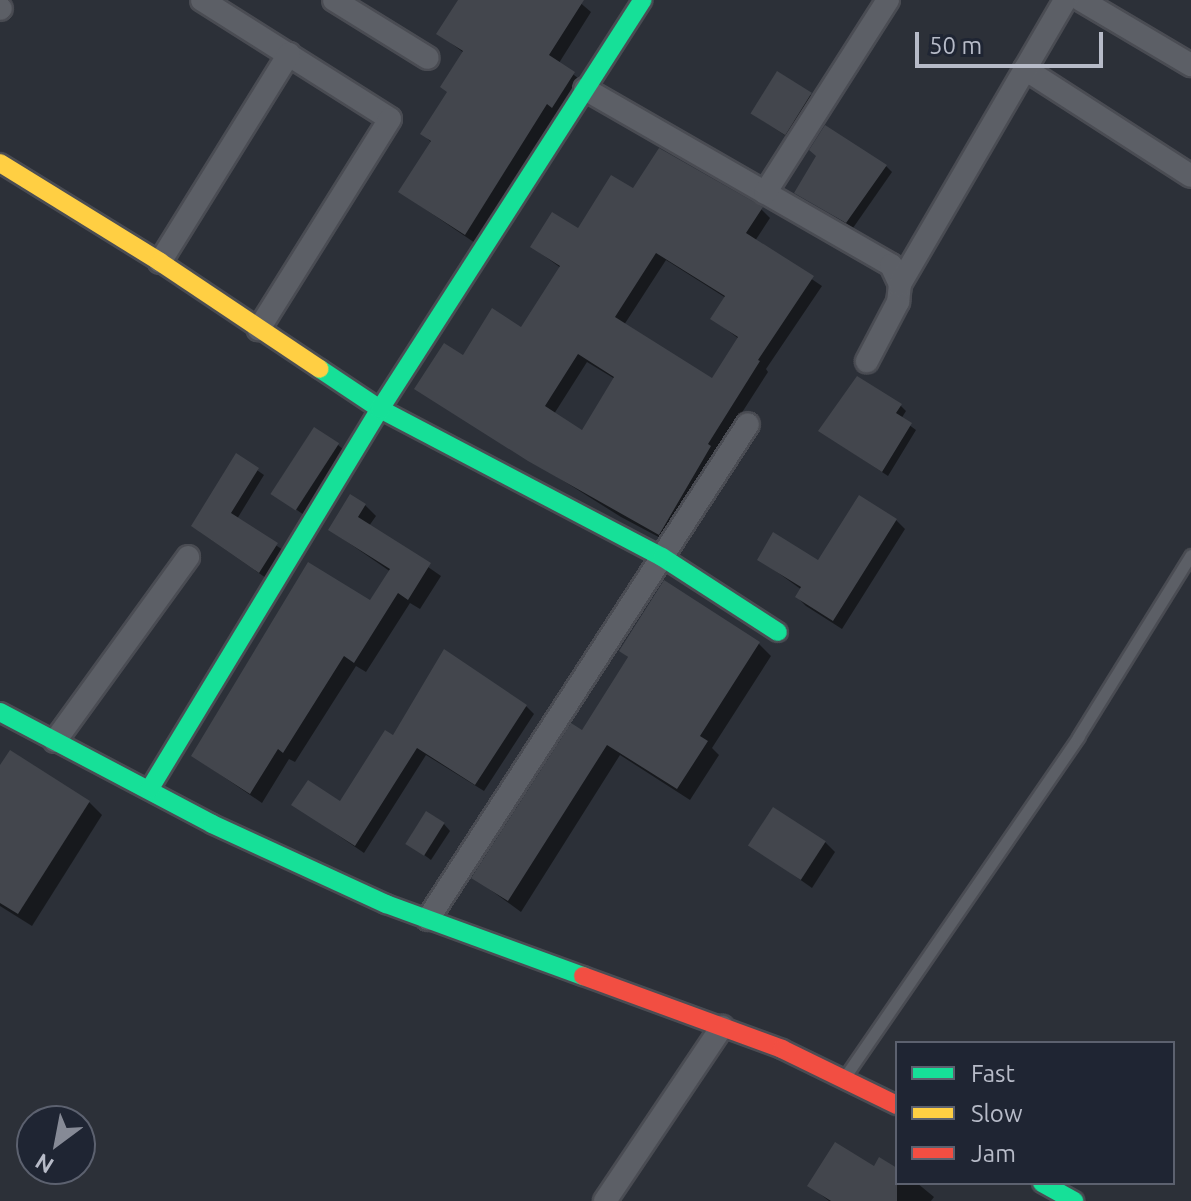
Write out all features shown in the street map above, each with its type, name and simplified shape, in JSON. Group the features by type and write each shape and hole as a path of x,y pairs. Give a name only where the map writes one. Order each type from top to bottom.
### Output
{"street":[{"path":"202,0 390,119 259,329"},
{"path":"334,0 428,58"},
{"path":"149,790 380,409 643,0"},
{"path":"765,193 888,0"},
{"path":"867,361 898,302 900,284 1065,0"},
{"path":"1081,0 1191,65"},
{"path":"160,262 289,54"},
{"path":"1025,69 1191,176"},
{"path":"585,89 877,255 891,265 900,284"},
{"path":"0,163 160,262 380,409 662,557 778,632"},
{"path":"428,919 748,424"},
{"path":"55,741 188,557"},
{"path":"0,712 212,824 428,919 782,1049 895,1104"},
{"path":"605,1201 722,1027"},
{"path":"1046,1185 1074,1201"}],"lane":[{"path":"843,1079 1078,737 1191,555"}],"building":[{"path":"458,0 584,0 549,55 575,72 552,108 547,104 465,235 398,192 431,141 420,134 447,92 440,87 463,51 436,34"},
{"path":"777,71 812,93 785,135 751,113"},
{"path":"825,125 887,165 846,223 794,193 816,156 809,150"},
{"path":"659,148 763,207 746,233 814,276 758,360 659,535 528,461 414,389 444,343 463,355 492,308 521,327 560,266 530,247 552,212 578,228 611,175 633,188","holes":["656,253 725,296 710,319 738,337 712,378 615,317","578,354 614,377 582,430 545,406"]},
{"path":"857,376 902,404 896,413 912,423 882,472 818,431"},
{"path":"314,427 339,443 296,510 270,494"},
{"path":"236,453 259,468 231,513 278,543 259,573 191,526"},
{"path":"350,494 366,504 358,517 431,563 408,600 398,593 354,663 344,656 283,753 278,749 250,794 191,756 308,562 370,600 390,569 328,530"},
{"path":"859,495 897,519 833,621 795,597 801,587 757,560 773,532 818,560"},
{"path":"664,580 760,642 700,736 708,741 677,789 607,745 508,901 471,878 571,723 582,730 628,657 619,651"},
{"path":"444,649 527,705 475,785 417,748 355,846 291,805 308,780 340,801 385,730 393,735"},
{"path":"10,750 90,801 18,914 0,903 0,765"},
{"path":"773,807 826,841 801,880 748,846"},
{"path":"426,811 445,823 424,856 405,844"},
{"path":"835,1142 874,1166 879,1157 895,1167 897,1201 831,1201 807,1186"}],"traffic: fast":[{"path":"149,790 380,409 643,0"},
{"path":"320,369 380,409 662,557 778,632"},
{"path":"0,712 212,824 386,904 583,976"},
{"path":"1046,1185 1074,1201"}],"traffic: slow":[{"path":"0,163 160,262 320,369"}],"traffic: jam":[{"path":"583,976 782,1049 895,1104"}]}
